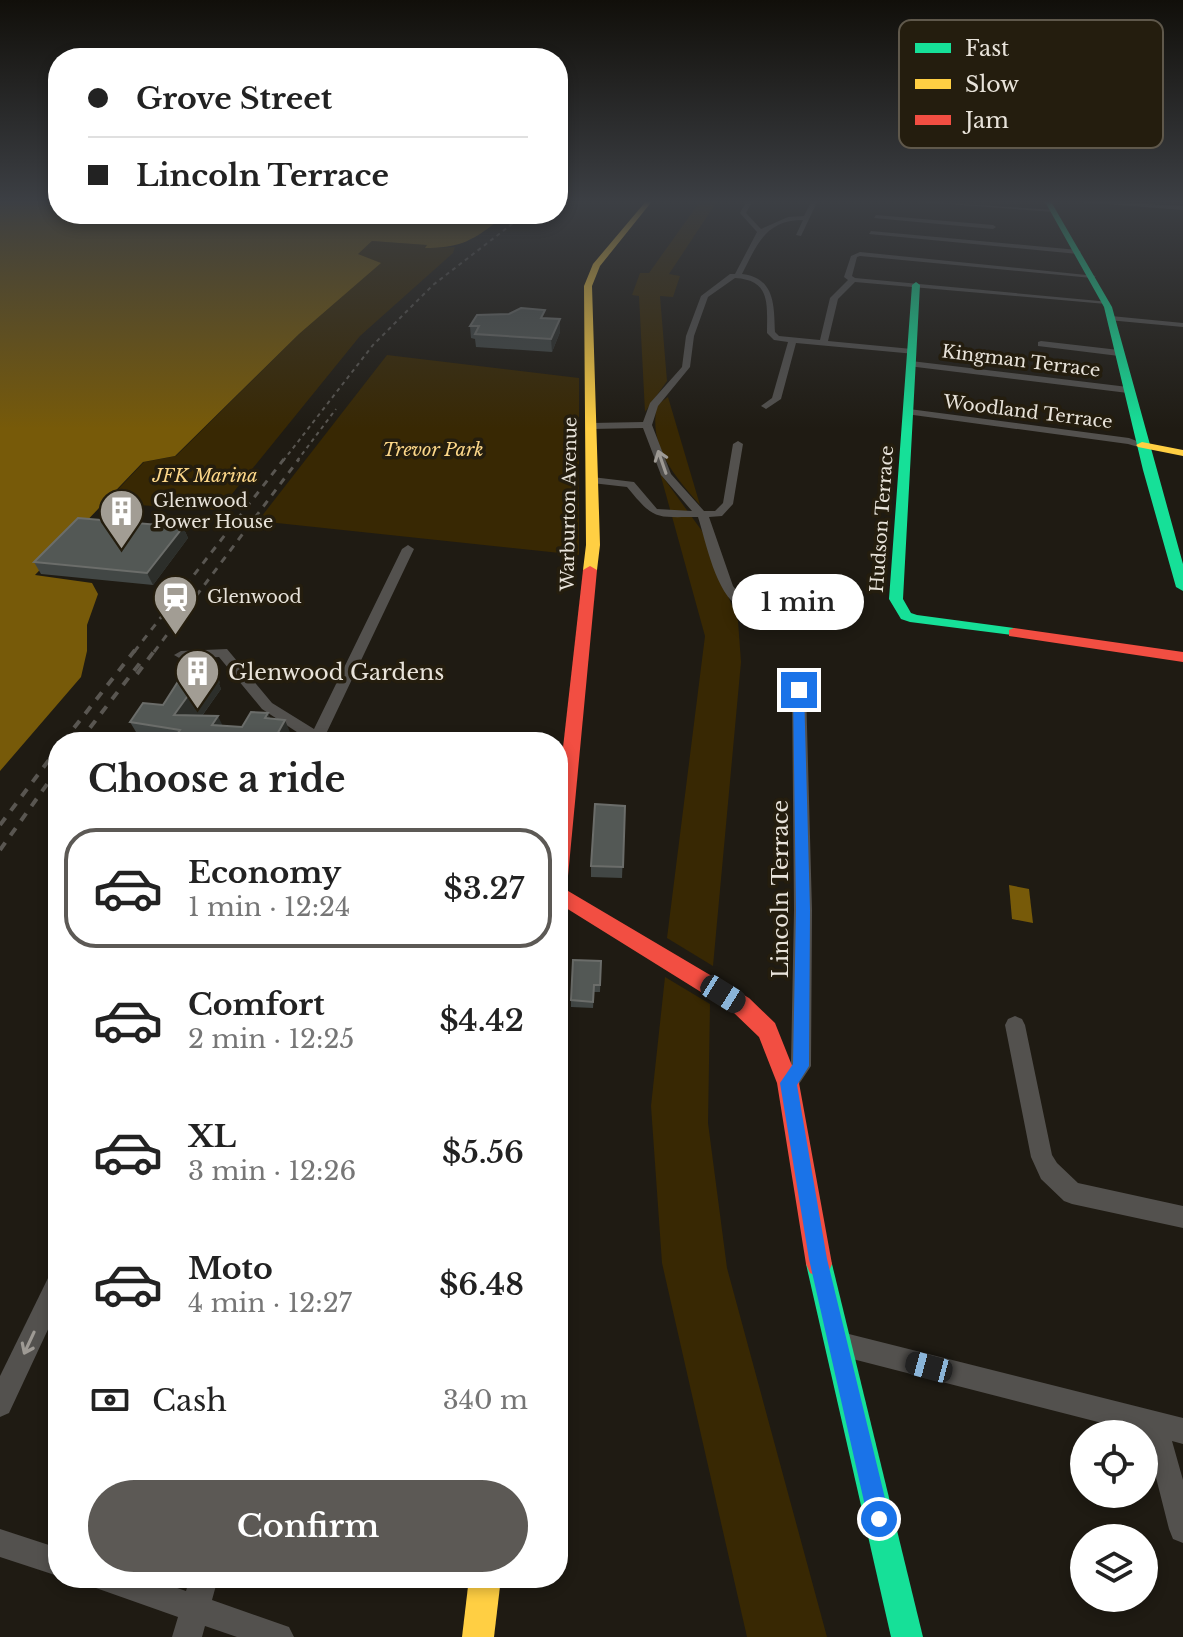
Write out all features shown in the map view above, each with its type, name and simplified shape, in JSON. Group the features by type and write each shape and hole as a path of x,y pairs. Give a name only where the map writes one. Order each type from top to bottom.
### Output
{"street":[{"name":"Warburton Avenue","path":"568,781 593,545 590,276"},
{"path":"734,276 705,296 690,336 686,367 653,405 647,425 666,475 703,516 727,587 740,603"},
{"path":"746,276 756,278 770,297 771,333 777,338 793,340 776,399 766,406"},
{"path":"848,276 853,280 1108,310 1183,325"},
{"path":"1092,276 1108,310 1142,445 1183,587"},
{"path":"823,343 834,298 853,280"},
{"name":"Hudson Terrace","path":"916,285 896,599 906,616 1183,657"},
{"name":"Kingman Terrace","path":"793,340 1128,390"},
{"path":"1041,344 1119,353"},
{"name":"Woodland Terrace","path":"909,412 1142,445"},
{"path":"591,426 647,425"},
{"path":"592,480 630,484 653,511 660,514 718,514 728,504 738,444"},
{"path":"1142,445 1183,453"},
{"path":"323,732 408,549"},
{"path":"181,655 222,652 267,706 306,732"},
{"name":"Lincoln Terrace","path":"788,1083 801,1066 803,910 799,690"},
{"path":"568,899 741,1005 767,1030 788,1083 818,1259 907,1637"},
{"path":"1015,1025 1042,1157 1049,1171 1072,1193 1183,1217"},
{"path":"0,1404 48,1303"},
{"path":"837,1343 1136,1420"},
{"path":"1158,1426 1183,1431"},
{"path":"1158,1436 1183,1529"},
{"path":"0,1543 48,1559"},
{"path":"137,1588 279,1637"},
{"path":"187,1637 201,1588"},
{"path":"478,1637 484,1588"}],"green space":[{"name":"JFK Marina","path":"365,276 427,276 360,336 219,510 105,503 144,462 176,456 299,334"},
{"path":"639,276 680,276 673,297 660,296 667,381 645,412 639,296 632,295"},
{"name":"Trevor Park","path":"387,355 579,378 579,555 258,521"},
{"path":"668,397 700,505 681,483 660,447 655,420 657,405"},
{"path":"660,473 702,531 738,621 741,662 713,966 667,938 705,636"},
{"path":"665,977 710,1004 708,1123 727,1268 827,1637 747,1637 662,1263 651,1106"}],"shaded area":[{"path":"0,276 366,276 299,334 175,456 143,462 35,575 92,583 98,594 87,625 87,651 81,677 0,771"},
{"path":"1009,885 1029,889 1033,923 1012,919"}],"building":[{"path":"521,308 545,310 541,318 560,319 551,339 475,334 479,326 470,326 477,315 509,314"},
{"name":"Glenwood Power House","path":"78,518 183,527 147,573 34,562"},
{"path":"193,658 209,659 205,665 210,665 174,715 218,716 212,725 242,727 251,712 268,713 265,718 285,720 278,732 179,732 180,730 130,722 143,703 163,705"},
{"path":"595,804 625,806 623,867 591,866"},
{"path":"573,960 601,961 600,985 594,985 593,1002 571,1000"}],"railway":[{"path":"283,461 373,345 444,276"},
{"path":"297,461 336,409"},
{"path":"134,652 284,459"},
{"path":"154,652 299,459"},
{"path":"71,732 135,650"},
{"path":"137,674 155,650"},
{"path":"87,732 140,663"},
{"path":"0,825 48,761"},
{"path":"0,850 48,783"}],"traffic: fast":[{"path":"1091,276 1108,307 1149,470 1183,587"},
{"path":"916,285 896,599 906,616 915,619 1014,633"},
{"path":"819,1264 907,1637"}],"traffic: slow":[{"path":"590,570 593,545 588,286 592,276"},
{"path":"1142,445 1183,453"},
{"path":"478,1637 484,1588"}],"traffic: jam":[{"path":"568,780 590,570"},
{"path":"1014,633 1183,657"},
{"path":"568,899 741,1005 767,1030 788,1083 819,1264"}],"place":[{"name":"Glenwood Power House","path":"122,550"},
{"name":"Glenwood","path":"176,636"},
{"name":"Glenwood Gardens","path":"197,711"}],"route":[{"path":"799,690 803,910 801,1066 788,1083 818,1259 879,1519"}]}
